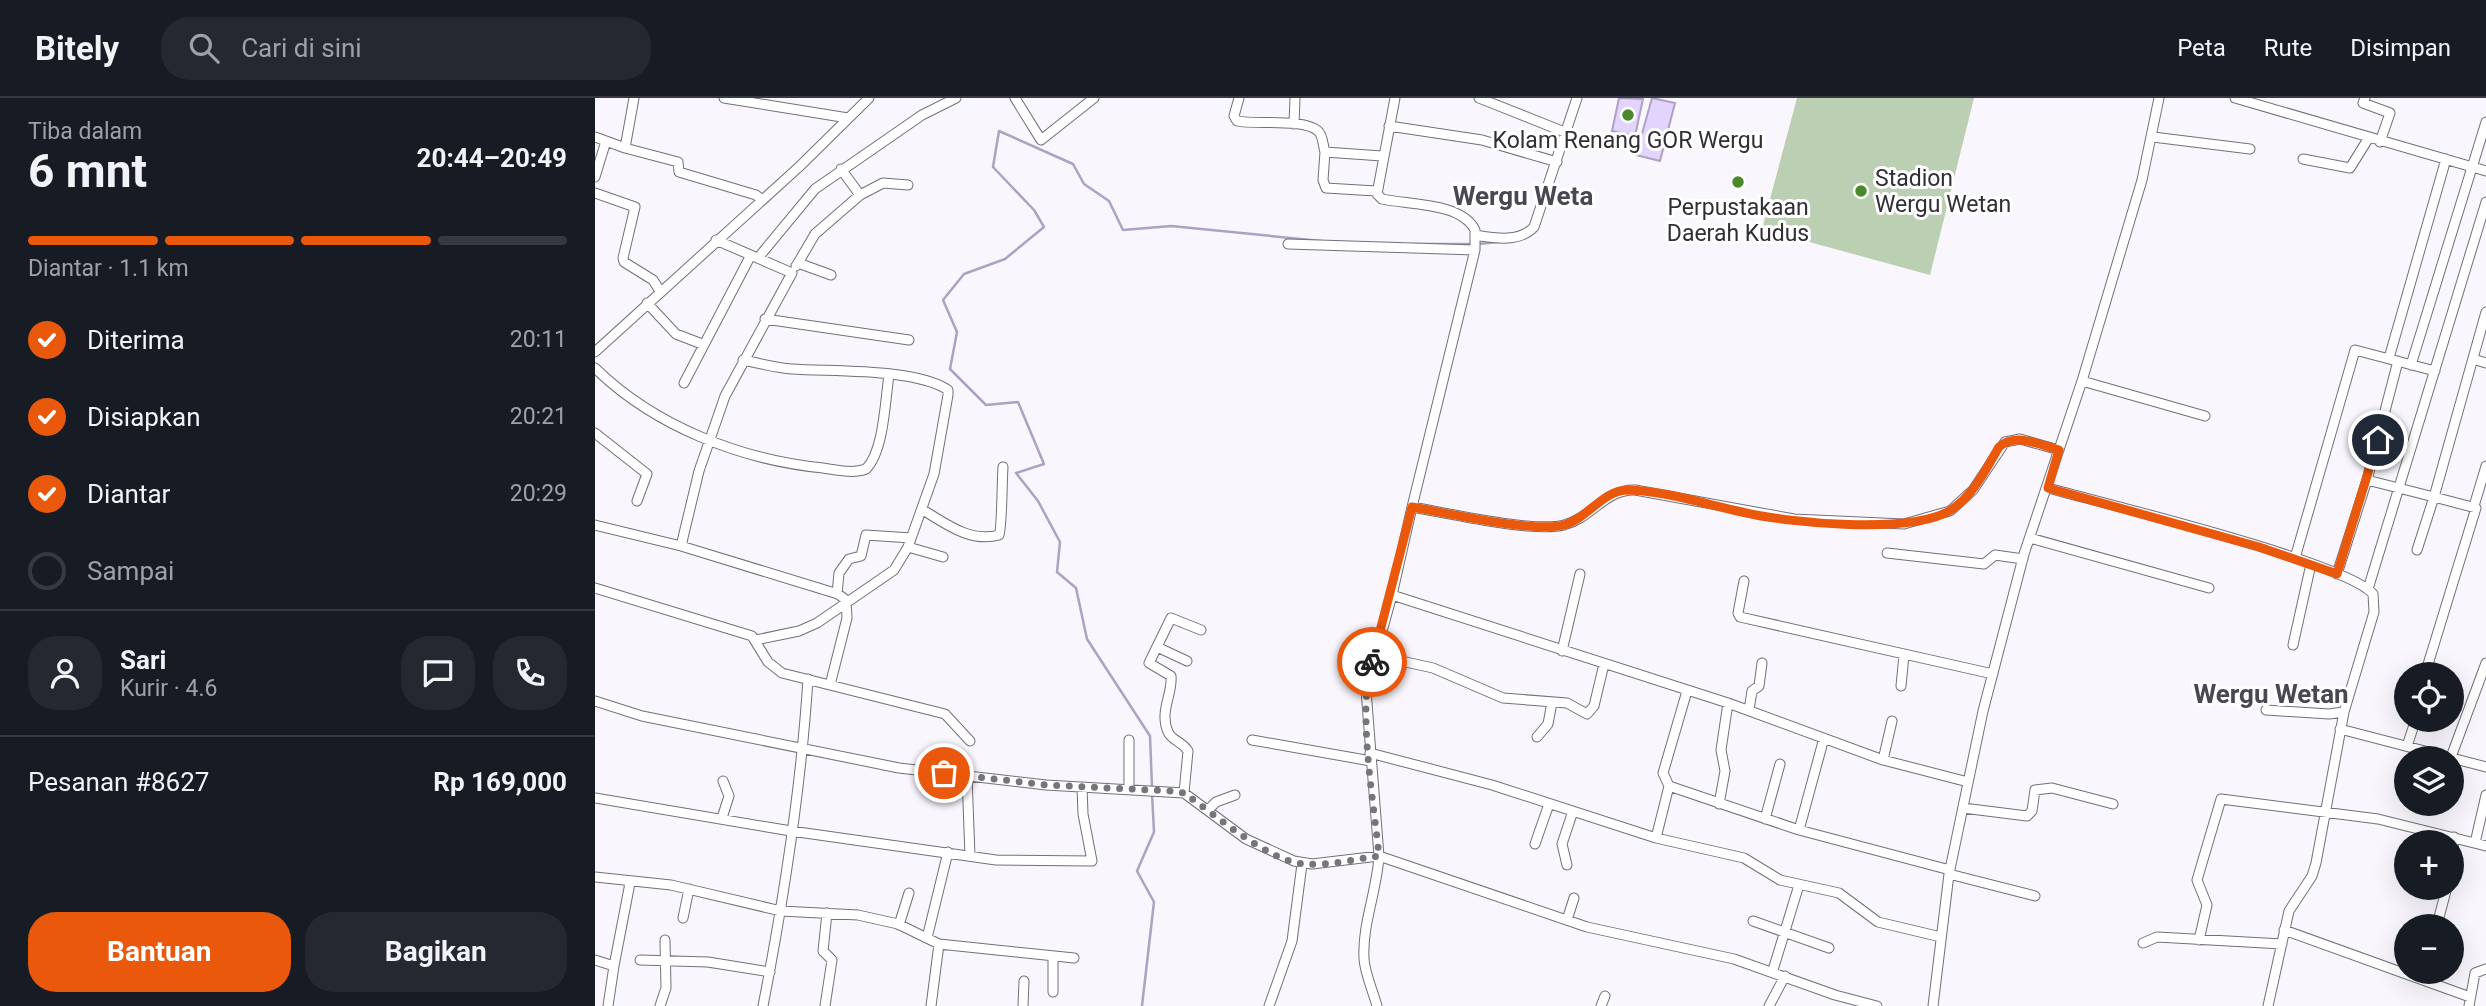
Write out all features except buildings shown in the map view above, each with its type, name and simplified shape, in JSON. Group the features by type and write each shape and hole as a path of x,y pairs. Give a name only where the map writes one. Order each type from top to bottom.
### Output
{"street":[{"path":"625,148 634,98"},
{"path":"724,98 848,118"},
{"path":"595,352 869,98"},
{"path":"684,383 702,344 755,256 806,197 841,169 922,115 956,98"},
{"path":"1015,98 1041,140 1094,98"},
{"path":"1239,98 1235,120 1293,124 1319,131 1325,152 1323,180 1326,188 1377,191"},
{"path":"1293,124 1295,98"},
{"path":"1377,1006 1364,962 1364,934 1378,879 1379,856 1366,690 1392,595 1475,243 1472,225 1459,216 1431,207 1382,199 1377,191 1395,98"},
{"path":"1479,98 1567,133"},
{"path":"1288,244 1475,243 1505,239 1531,231 1545,202 1577,98"},
{"path":"1933,1006 1949,872 1993,674 2023,559 2082,381 2153,137 2159,98"},
{"path":"2235,98 2368,139 2486,171"},
{"path":"2365,98 2363,103 2390,113 2380,142"},
{"path":"2411,365 2486,122"},
{"path":"1389,126 1482,140 1557,162"},
{"path":"595,137 678,162 679,172 756,195 762,200"},
{"path":"2153,137 2250,149"},
{"path":"2303,159 2350,168 2368,139"},
{"path":"595,177 606,141"},
{"path":"1325,152 1382,156"},
{"path":"2337,574 2367,480 2394,360 2446,159"},
{"path":"841,169 860,195"},
{"path":"681,546 699,471 725,396 765,319 815,234 860,195 883,183 908,185"},
{"path":"595,193 635,207 622,258 624,262 653,280 660,290"},
{"path":"2368,589 2486,202"},
{"path":"716,240 792,273"},
{"path":"798,263 831,275"},
{"path":"647,303 676,334 702,344"},
{"path":"2417,550 2486,312"},
{"path":"765,319 909,340"},
{"path":"2295,558 2354,352 2435,371"},
{"path":"2473,359 2486,363"},
{"path":"743,360 787,369 889,375 930,383 948,390 939,456 923,510 910,543 894,570 846,600 817,623 799,631 756,640"},
{"path":"595,368 631,398 672,422 755,458 784,465 852,471 866,470 873,461 881,432 889,375"},
{"path":"2082,381 2205,416"},
{"path":"595,433 647,474 637,501"},
{"path":"1412,507 1530,526 1561,526 1576,521 1612,494 1635,490 1745,513 1794,519 1904,524 1950,511 1973,490 2005,442 2019,439 2059,450"},
{"path":"2429,662 2476,510 2474,506 2486,466"},
{"path":"923,510 960,532 984,537 999,535 1002,530 999,510 1003,467"},
{"path":"2367,480 2474,506"},
{"path":"2048,488 2295,558 2337,574 2373,594 2374,612 2340,729 2314,870 2290,911 2268,1006"},
{"path":"595,524 681,546 837,594 846,600"},
{"path":"837,594 839,573 849,559 861,556 866,535 910,543 943,557"},
{"path":"2030,538 2209,588"},
{"path":"1887,553 1984,564 1995,555 2023,559"},
{"path":"2293,645 2311,564"},
{"path":"1562,651 1580,573"},
{"path":"1744,581 1738,612 1740,617 1993,674"},
{"path":"595,588 742,632 756,640 773,668 945,714 970,741"},
{"path":"1392,595 1749,710 1883,760 1968,782"},
{"path":"830,685 847,618 846,600"},
{"path":"1184,793 1188,751 1171,737 1166,725 1165,699 1171,676 1149,663 1171,618 1201,630"},
{"path":"1157,647 1187,661"},
{"path":"1374,655 1424,665 1503,698 1567,703 1587,714 1590,712 1604,664"},
{"path":"1901,686 1904,655"},
{"path":"1749,710 1752,691 1759,686 1762,663"},
{"path":"2456,746 2483,683 2486,663"},
{"path":"763,1006 781,911 804,748 808,679"},
{"path":"1656,838 1669,786 1664,773 1686,691"},
{"path":"595,701 642,716 899,768 1082,787 1184,793 1246,839 1302,864 1379,856 1567,920 1773,971 1819,990 1877,1006"},
{"path":"1537,737 1548,724 1552,702"},
{"path":"1719,804 1725,771 1721,750 1728,703"},
{"path":"2266,710 2329,714 2344,712"},
{"path":"1883,760 1892,721"},
{"path":"2340,729 2407,746 2412,732"},
{"path":"1799,830 1824,738"},
{"path":"1129,740 1134,789"},
{"path":"1252,740 1370,757 1492,785 1656,838 1744,858 1780,880 1829,888 1871,918 1886,925 1941,937"},
{"path":"2464,761 2486,767"},
{"path":"1765,819 1780,764"},
{"path":"967,776 970,856"},
{"path":"722,818 729,796 723,781"},
{"path":"1669,786 1799,830 2035,896"},
{"path":"595,798 791,831 996,860 1092,861 1083,814 1082,787"},
{"path":"1963,808 2027,816 2032,811 2033,793 2041,789 2113,804"},
{"path":"1208,810 1216,802 1235,795"},
{"path":"2475,843 2486,796"},
{"path":"2199,940 2207,905 2197,880 2220,800 2378,819 2424,830"},
{"path":"1535,844 1549,804"},
{"path":"1567,864 1562,844 1573,811"},
{"path":"2464,840 2486,846"},
{"path":"927,938 949,852"},
{"path":"1269,1006 1294,934 1302,864"},
{"path":"595,877 689,888 781,911 858,915 899,925 939,944 1074,958"},
{"path":"608,1006 630,883"},
{"path":"1773,971 1799,885"},
{"path":"683,918 689,888"},
{"path":"899,925 909,893"},
{"path":"1567,920 1574,898"},
{"path":"825,1006 832,960 823,951 827,913"},
{"path":"1752,921 1829,948"},
{"path":"2284,929 2394,967"},
{"path":"2143,943 2152,937 2282,944"},
{"path":"660,1006 666,988 665,940"},
{"path":"931,1006 939,944"},
{"path":"1053,956 1053,992"},
{"path":"595,960 614,966"},
{"path":"640,960 708,962 770,972"},
{"path":"2433,984 2470,1001 2476,973 2486,969"},
{"path":"1769,1006 1785,976"},
{"path":"1023,1006 1024,981"},
{"path":"1601,1006 1605,996"}],"green space":[{"name":"Stadion Wergu Wetan","path":"1797,98 1974,98 1930,275 1762,229"}],"shaded area":[{"name":"Kolam Renang GOR Wergu","path":"1619,98 1643,99 1635,136 1612,131"},
{"path":"1652,98 1675,103 1660,161 1636,155"}],"waterway":[{"path":"1152,787 1150,736 1087,639 1076,588 1057,572 1060,542 1038,501 1016,473 1044,464 1018,402 986,405 950,369 957,332 943,300 964,274 1005,259 1044,227 1034,210 993,167 999,131 1073,164 1084,184 1109,201 1123,230 1171,226 1321,241"},
{"path":"1478,244 1499,242"},
{"path":"1412,244 1472,244"},
{"path":"1142,1006 1154,902 1137,871 1154,832 1152,794"}],"way so far":[{"path":"944,773 1046,785 1184,793 1246,839 1294,862 1312,864 1379,856 1366,716 1366,690 1372,662"}],"place":[{"name":"Kolam Renang GOR Wergu","path":"1628,115"},
{"name":"Perpustakaan Daerah Kudus","path":"1738,182"},
{"name":"Stadion Wergu Wetan","path":"1861,191"}],"district":[{"name":"Wergu Weta","path":"1523,196"},
{"name":"Wergu Wetan","path":"2271,694"}],"route":[{"path":"1372,662 1392,595 1412,507 1530,526 1561,526 1576,521 1612,494 1635,490 1745,513 1838,523 1904,524 1950,511 1973,490 1999,447 2005,442 2019,439 2059,450 2048,488 2259,547 2337,574 2378,440"}]}
